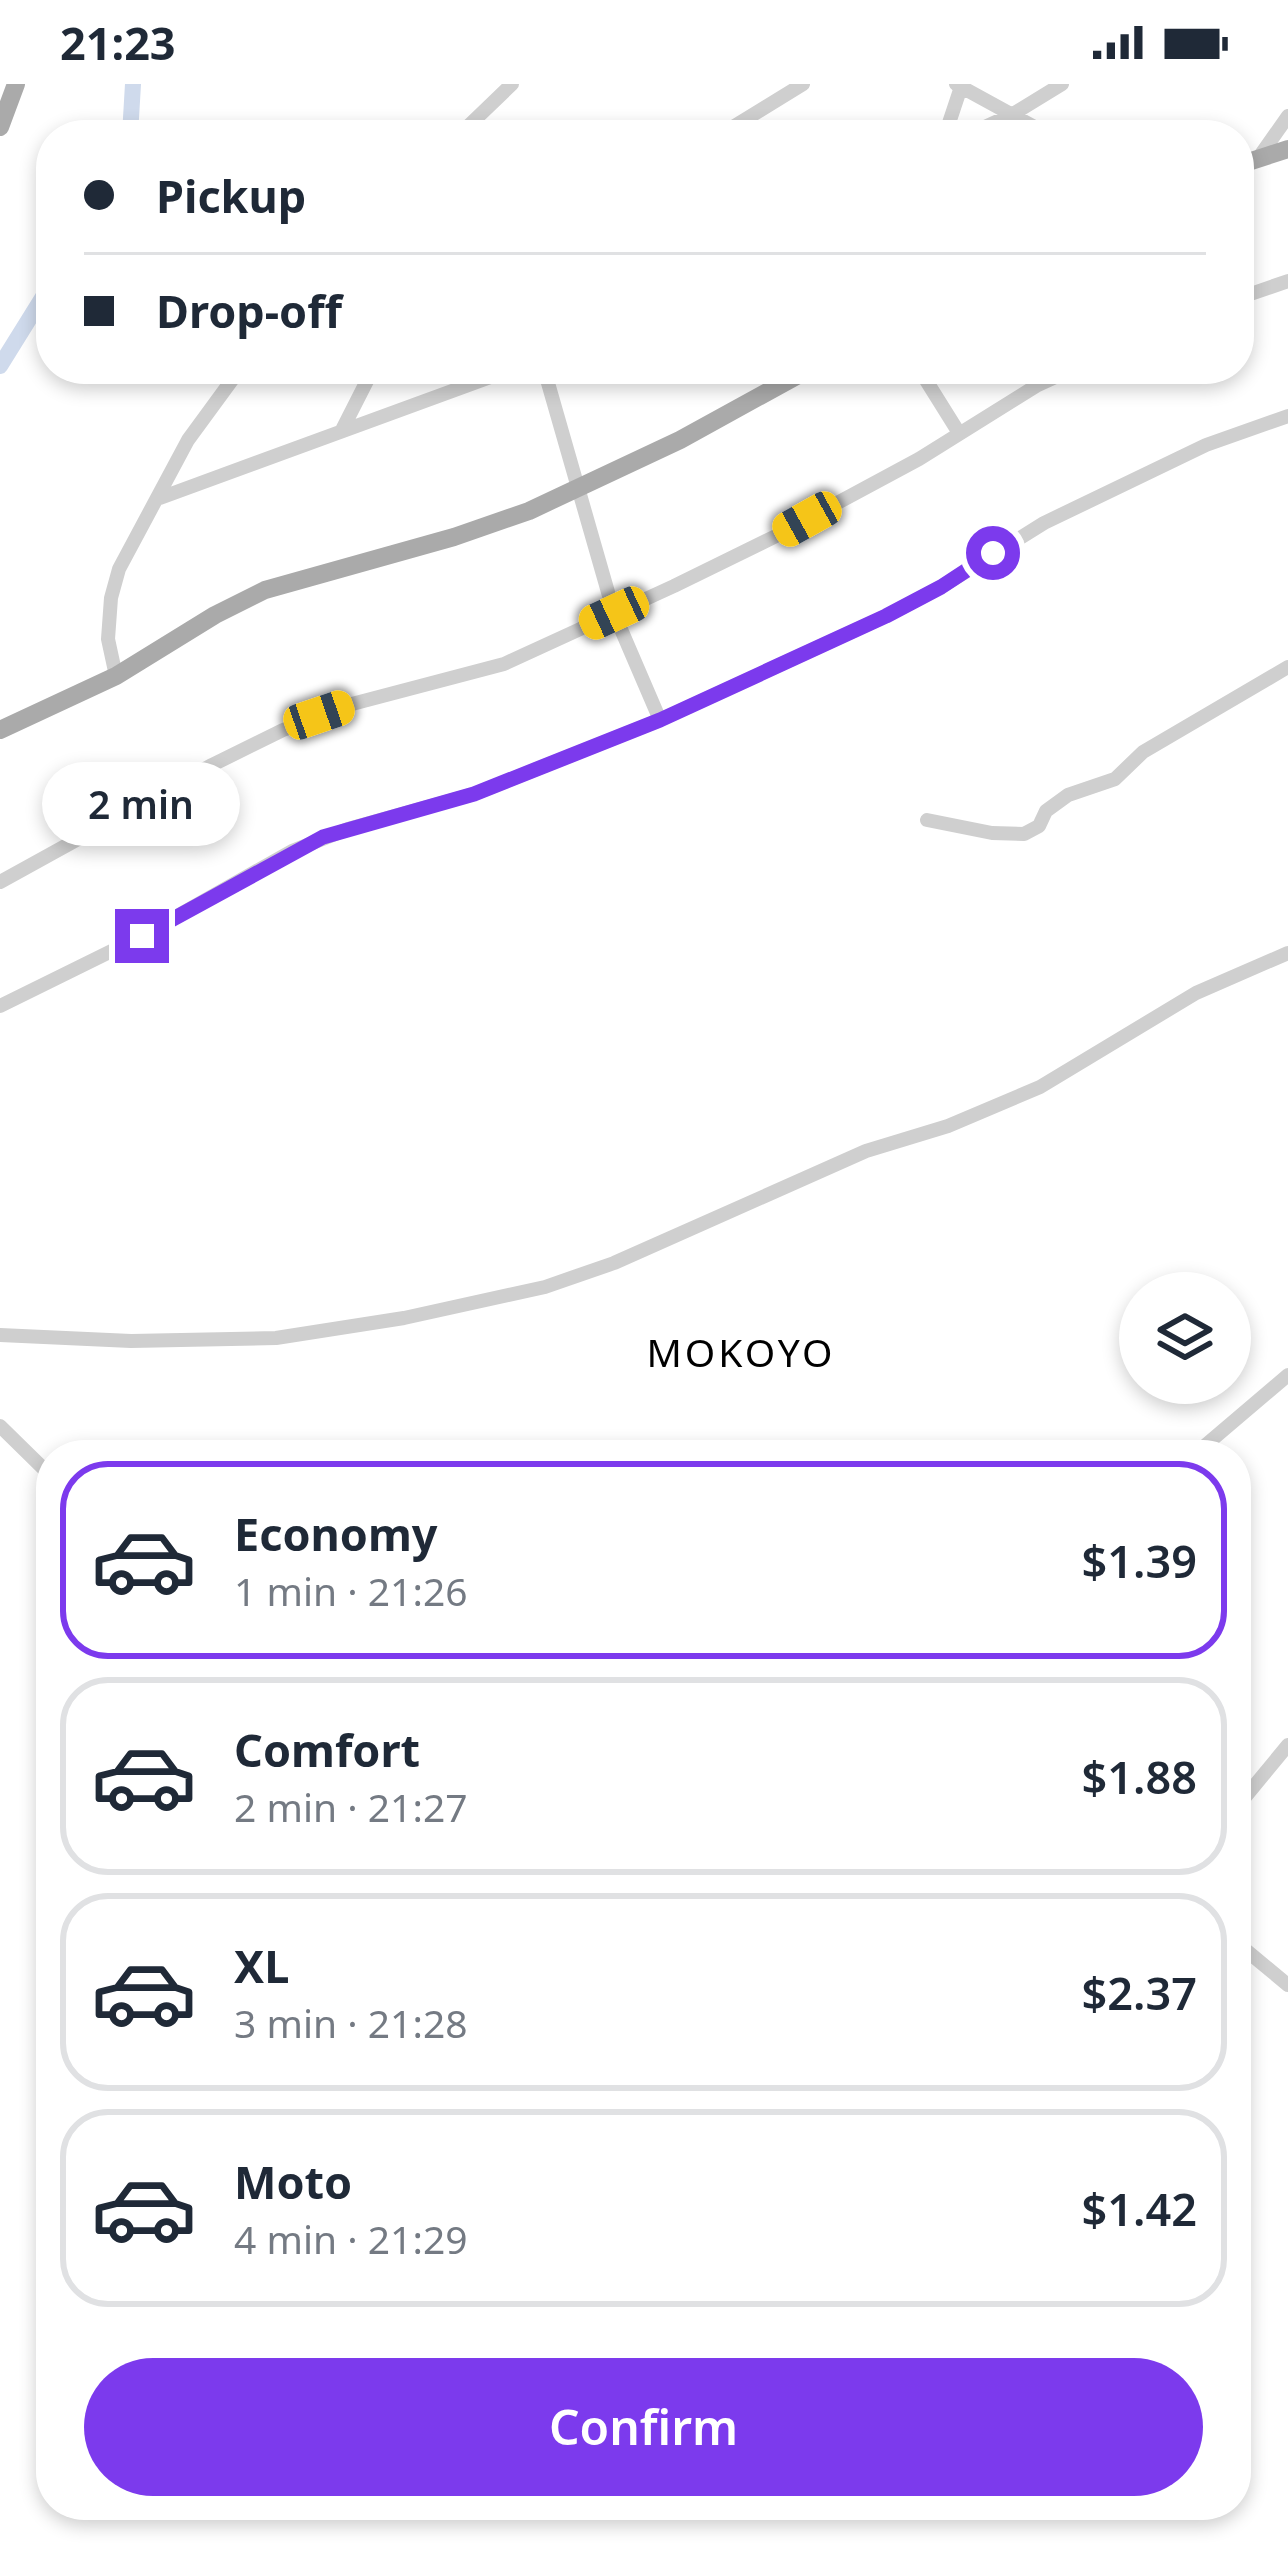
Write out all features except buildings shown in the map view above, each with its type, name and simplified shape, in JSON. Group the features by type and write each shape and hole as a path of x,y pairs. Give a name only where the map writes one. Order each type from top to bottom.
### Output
{"main road":[{"path":"0,127 16,84"},
{"path":"1254,161 1288,149"},
{"path":"0,730 116,676 265,590 495,524 680,440 782,384"}],"street":[{"path":"475,120 512,84"},
{"path":"744,120 802,84"},
{"path":"1000,120 1062,84"},
{"path":"949,120 959,85 1023,120"},
{"path":"1254,156 1288,116"},
{"path":"1254,293 1288,281"},
{"path":"116,676 108,639 119,569 188,440 228,384"},
{"path":"342,430 365,384"},
{"path":"160,498 470,384"},
{"path":"548,384 614,613 660,720"},
{"path":"928,384 959,433"},
{"path":"0,882 283,730 352,704 504,664 776,536 1040,384"},
{"path":"0,1006 142,936 323,837 474,794 660,720 886,616 1044,523 1147,473 1206,445 1288,416"},
{"path":"927,820 1024,834 1039,826 1046,811 1068,795 1115,779 1143,752 1288,668"},
{"path":"0,1334 131,1341 276,1338 404,1318 545,1287 614,1263 866,1151 948,1126 1040,1087 1196,992 1288,953"},
{"path":"1212,1440 1288,1375"},
{"path":"0,1426 36,1461"},
{"path":"1251,1790 1288,1745"},
{"path":"1251,1954 1288,1985"}],"waterway":[{"path":"131,120 133,84"},
{"path":"0,366 36,308"}],"district":[{"name":"MOKOYO","path":"741,1353"}],"route":[{"path":"142,936 323,837 474,794 660,720 886,616 993,553"}]}
